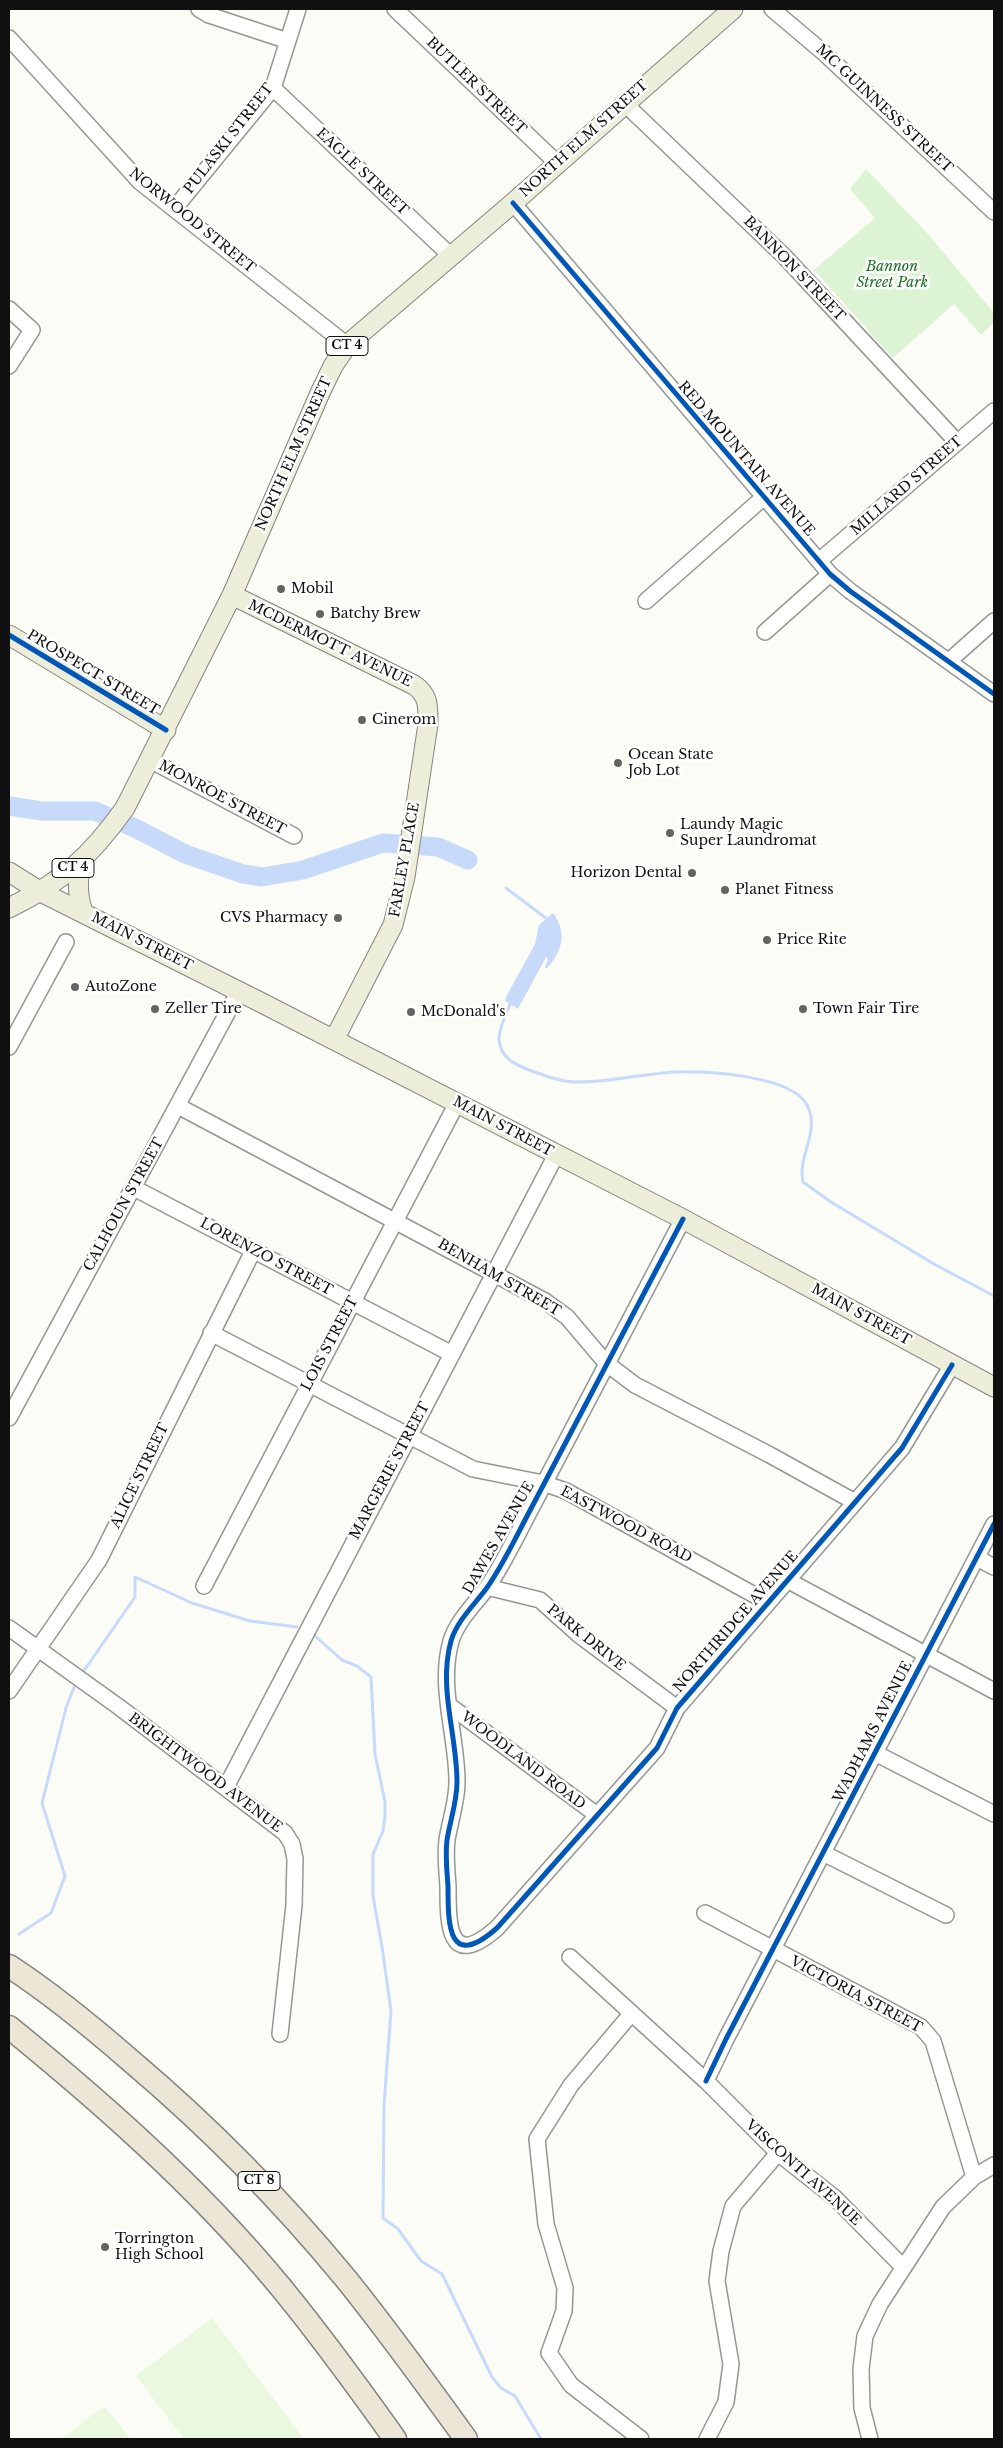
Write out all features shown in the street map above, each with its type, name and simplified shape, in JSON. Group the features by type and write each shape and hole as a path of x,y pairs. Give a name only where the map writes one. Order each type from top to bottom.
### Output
{"highway":[{"name":"CT 8","path":"9,1966 98,2032 163,2088 227,2148 280,2202 346,2278 466,2439"},
{"path":"9,2027 74,2080 150,2149 218,2217 295,2305 395,2439"}],"main road":[{"name":"NORTH ELM STREET","path":"41,892 81,862 102,840 125,808 166,730 232,595 320,393 333,366 347,345 513,203 624,103 733,9"},
{"name":"MCDERMOTT AVENUE","path":"232,595 409,682 420,689 426,696"},
{"name":"PROSPECT STREET","path":"9,635 166,730"},
{"name":"FARLEY PLACE","path":"334,1040 393,925 407,858 428,724 426,696"},
{"path":"81,862 78,899 83,912"},
{"name":"MAIN STREET","path":"9,872 41,892 239,991 683,1219 994,1387"},
{"name":"CT 4","path":"9,908 41,892"}],"street":[{"path":"199,9 210,15 288,41"},
{"name":"PULASKI STREET","path":"174,209 273,88 298,9"},
{"name":"BUTLER STREET","path":"395,9 557,163"},
{"name":"MC GUINNESS STREET","path":"772,9 824,53 994,212"},
{"name":"NORWOOD STREET","path":"9,38 140,182 347,345"},
{"name":"EAGLE STREET","path":"273,88 451,256"},
{"name":"BANNON STREET","path":"624,103 784,256 958,442"},
{"name":"RED MOUNTAIN AVENUE","path":"513,203 830,574 850,591 994,694"},
{"path":"9,309 32,330 9,366"},
{"name":"MILLARD STREET","path":"819,561 994,411"},
{"path":"646,601 764,497"},
{"path":"765,632 830,574"},
{"path":"949,661 994,621"},
{"name":"MONROE STREET","path":"150,760 294,836"},
{"path":"9,1047 66,942"},
{"name":"CALHOUN STREET","path":"9,1418 239,991"},
{"name":"LOIS STREET","path":"204,1586 457,1103"},
{"name":"BENHAM STREET","path":"178,1106 545,1301 566,1317 606,1363 634,1385 770,1455 855,1502"},
{"name":"MARGERIE STREET","path":"226,1787 556,1155"},
{"name":"LORENZO STREET","path":"134,1188 452,1354"},
{"name":"DAWES AVENUE","path":"448,1922 447,1842 457,1793 457,1765 445,1673 452,1640 458,1626 487,1587 526,1519 543,1483 683,1219"},
{"name":"ALICE STREET","path":"9,1691 98,1560 254,1251"},
{"name":"EASTWOOD ROAD","path":"211,1333 310,1382 473,1469 543,1483 566,1491 767,1602"},
{"name":"NORTHRIDGE AVENUE","path":"448,1922 452,1937 462,1944 472,1945 482,1942 498,1928 657,1748 677,1708 902,1448 952,1365"},
{"name":"WADHAMS AVENUE","path":"706,2081 726,2039 994,1524"},
{"path":"977,1558 994,1567"},
{"path":"787,1580 994,1690"},
{"name":"PARK DRIVE","path":"487,1587 540,1600 579,1635 677,1708"},
{"name":"BRIGHTWOOD AVENUE","path":"9,1628 226,1787 285,1833 292,1844 296,1860 294,1905 280,2034"},
{"name":"WOODLAND ROAD","path":"450,1706 597,1816"},
{"path":"875,1753 994,1814"},
{"path":"823,1852 946,1916"},
{"name":"VICTORIA STREET","path":"705,1913 921,2027 933,2041 974,2177"},
{"name":"VISCONTI AVENUE","path":"570,1957 706,2081 778,2153 835,2198 903,2267"},
{"path":"631,2014 571,2084 537,2139 546,2224 565,2288 564,2311 549,2353 570,2385 641,2439"},
{"path":"707,2439 726,2402 730,2364 717,2281 721,2252 734,2206 778,2153"},
{"path":"870,2439 862,2408 861,2370 865,2336 880,2304 943,2207 974,2177 994,2165"}],"green space":[{"name":"Bannon Street Park","path":"866,169 929,235 994,313 994,322 981,335 954,304 893,358 814,270 875,218 850,189"},
{"path":"212,2318 304,2439 184,2439 136,2376"},
{"path":"104,2406 131,2439 61,2439"}],"water":[{"path":"553,913 558,920 562,935 559,949 552,963 546,969 548,959 546,957 518,1009 505,1001 506,997 535,944 539,925"}],"waterway":[{"path":"9,806 42,811 95,811 137,829 185,854 243,874 262,877 303,870 383,843 438,847 468,860"},
{"path":"506,888 547,919 548,923"},
{"path":"511,1001 499,1036 502,1051 513,1063 545,1076 573,1082 586,1082 675,1072 726,1074 766,1081 784,1087 798,1095 807,1105 811,1115 810,1134 803,1163 803,1182 831,1202 934,1264 994,1296"},
{"path":"81,1675 135,1597 135,1577 192,1603 250,1621 297,1627"},
{"path":"315,1636 342,1660 357,1666 371,1677 375,1754 385,1802 383,1831 373,1854 373,1896 391,2011 384,2105 383,2218 398,2229 421,2261 442,2274 492,2377 501,2388 515,2396 541,2439"},
{"path":"19,1934 51,1913 65,1876 42,1803 66,1708 76,1682"}],"cycle path":[{"path":"513,203 830,574 850,591 994,694"},
{"path":"9,635 166,730"},
{"path":"683,1219 507,1555 486,1589 462,1620 451,1641 446,1676 457,1789 447,1840 446,1857 451,1928 454,1938 460,1944 469,1945 481,1940 497,1928 657,1748 677,1708 902,1448 952,1365"},
{"path":"706,2081 726,2039 994,1524"}],"place":[{"name":"Mobil","path":"281,589"},
{"name":"Batchy Brew","path":"320,614"},
{"name":"Cinerom","path":"362,720"},
{"name":"Ocean State Job Lot","path":"618,763"},
{"name":"Laundy Magic Super Laundromat","path":"670,833"},
{"name":"Horizon Dental","path":"692,873"},
{"name":"Planet Fitness","path":"725,890"},
{"name":"CVS Pharmacy","path":"338,918"},
{"name":"Price Rite","path":"767,940"},
{"name":"AutoZone","path":"75,987"},
{"name":"Zeller Tire","path":"155,1009"},
{"name":"Town Fair Tire","path":"803,1009"},
{"name":"McDonald's","path":"411,1012"},
{"name":"Torrington High School","path":"105,2247"}]}
